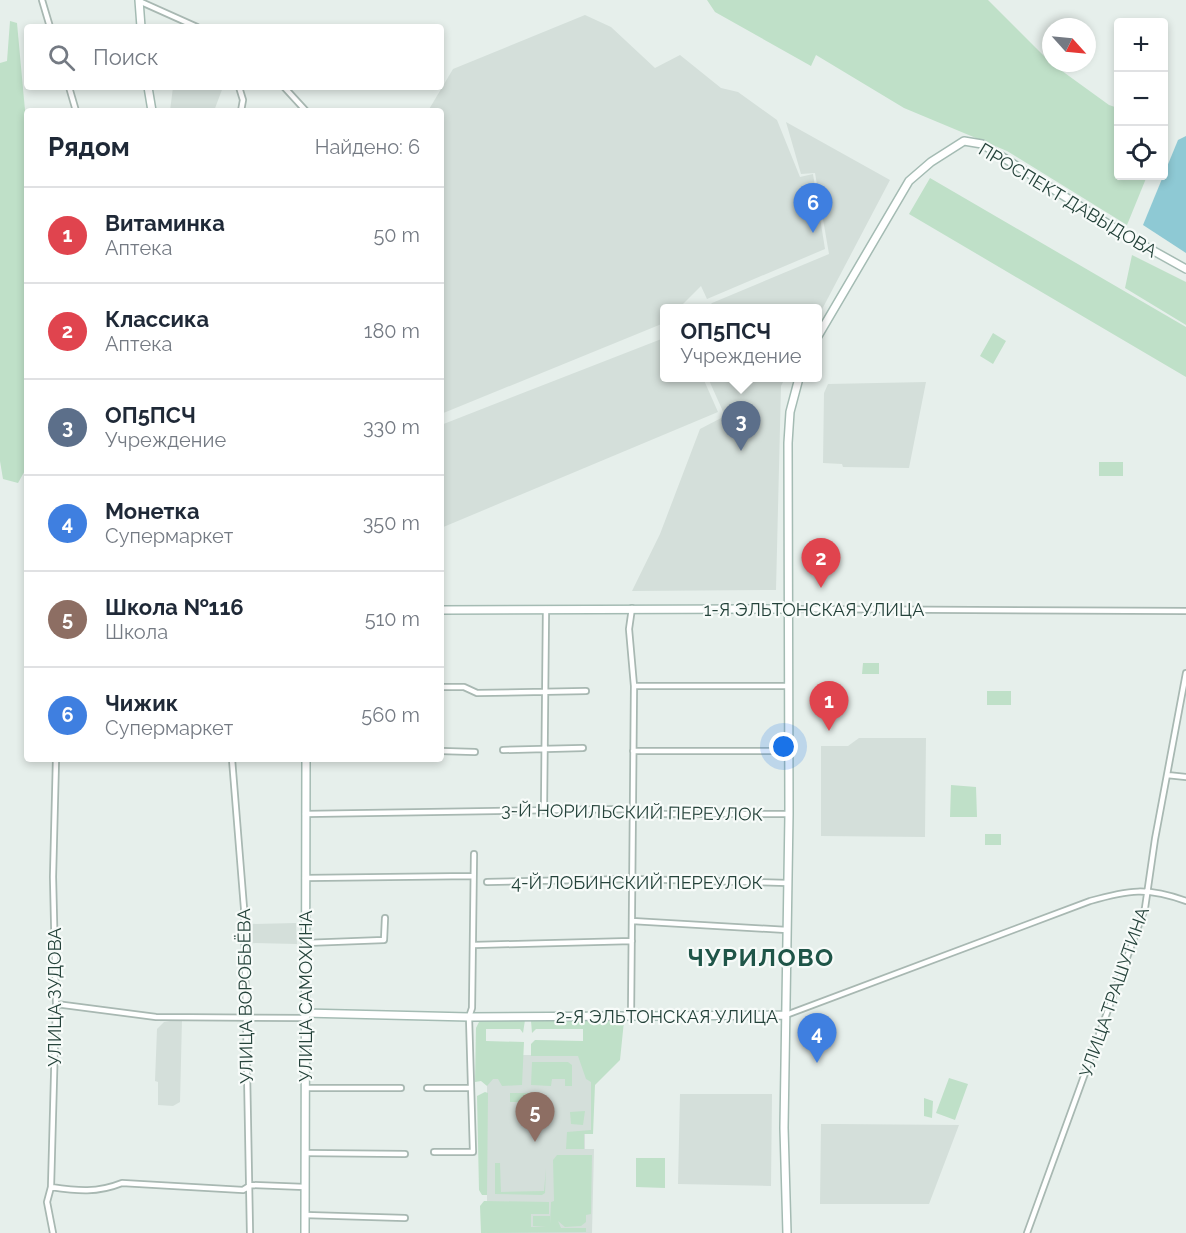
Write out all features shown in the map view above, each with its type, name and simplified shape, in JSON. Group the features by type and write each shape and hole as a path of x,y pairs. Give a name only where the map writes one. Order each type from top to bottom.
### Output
{"street":[{"path":"42,0 49,24"},
{"path":"141,24 139,0 191,24"},
{"path":"70,90 75,108"},
{"path":"148,90 152,108"},
{"path":"240,90 243,100 242,108"},
{"path":"287,90 303,108"},
{"name":"ПРОСПЕКТ ДАВЫДОВА","path":"822,329 909,181 931,162 963,141 982,144 1127,236 1186,269"},
{"path":"787,1233 784,1128 789,814 788,443 790,412 798,382"},
{"path":"631,1016 634,686 629,629 632,608"},
{"name":"1-Я ЭЛЬТОНСКАЯ УЛИЦА","path":"444,610 632,608 1186,611"},
{"path":"544,809 546,609"},
{"name":"УЛИЦА ТРАШУТИНА","path":"1027,1233 1145,908 1186,673"},
{"path":"634,686 789,687"},
{"path":"444,687 464,687 477,693 585,691"},
{"path":"503,750 583,748"},
{"path":"444,751 475,752"},
{"path":"633,752 789,751"},
{"name":"УЛИЦА ЗУДОВА","path":"53,1233 47,1202 51,1186 56,1004 52,877 56,762"},
{"name":"УЛИЦА ВОРОБЬЁВА","path":"232,762 244,908 244,1018 251,1185 250,1233"},
{"name":"УЛИЦА САМОХИНА","path":"305,1233 306,762"},
{"path":"1167,775 1186,777"},
{"name":"3-Й НОРИЛЬСКИЙ ПЕРЕУЛОК","path":"305,814 544,809 625,809 633,814 789,814"},
{"path":"434,1152 473,1152 469,1017 472,1008 474,945 474,854"},
{"path":"305,878 473,876"},
{"name":"4-Й ЛОБИНСКИЙ ПЕРЕУЛОК","path":"487,882 632,879 788,883"},
{"name":"2-Я ЭЛЬТОНСКАЯ УЛИЦА","path":"304,1016 786,1015 1090,901 1128,890 1148,890 1186,901"},
{"path":"304,943 384,940 385,918"},
{"path":"632,921 788,930"},
{"path":"474,945 632,941"},
{"path":"56,1004 156,1017 304,1016"},
{"path":"305,1088 402,1088"},
{"path":"427,1088 471,1088"},
{"path":"305,1153 405,1154"},
{"path":"51,1186 83,1192 104,1190 122,1183 243,1191 251,1185 305,1186"},
{"path":"305,1215 405,1218"}],"shaded area":[{"path":"585,15 611,27 655,68 680,55 721,88 738,92 777,120 800,177 813,174 825,249 707,299 701,286 683,304 660,304 660,325 444,413 444,108 430,108 440,90 444,90 444,84 453,69"},
{"path":"173,90 222,90 215,108 170,108"},
{"path":"786,122 890,180 822,309 822,304 711,304 829,254 815,173 801,174"},
{"path":"660,340 660,382 705,382 718,412 444,527 444,424"},
{"path":"710,382 783,382 781,386 776,590 632,591 660,534 700,429 725,416"},
{"path":"926,382 909,468 843,467 842,464 823,463 824,393 828,384"},
{"path":"859,738 926,738 925,837 821,836 821,746 848,746"},
{"path":"296,923 297,944 248,943 248,924"},
{"path":"182,1019 180,1102 173,1106 158,1105 158,1082 155,1081 157,1029 164,1022"},
{"path":"487,1055 592,1055 593,1134 585,1134 585,1149 594,1149 592,1233 487,1233"},
{"path":"680,1094 772,1094 771,1186 678,1184"},
{"path":"821,1124 959,1125 929,1204 820,1204"}],"green space":[{"path":"707,0 988,0 1042,54 1042,72 1063,72 1114,107 1114,180 1145,180 1127,225 1007,151 904,108 816,55 811,66 715,12"},
{"path":"10,21 17,23 25,108 24,472 18,483 3,479 0,461 0,63 7,61"},
{"path":"930,178 1186,327 1186,377 909,214"},
{"path":"1132,255 1186,282 1186,325 1125,288"},
{"path":"993,333 1006,341 993,364 980,356"},
{"path":"1099,462 1123,462 1123,476 1099,476"},
{"path":"863,663 879,663 879,674 862,674"},
{"path":"987,691 1011,691 1011,705 987,705"},
{"path":"951,785 976,787 977,817 950,817"},
{"path":"985,834 1001,834 1001,845 985,845"},
{"path":"480,1020 525,1020 523,1033 520,1029 486,1029 486,1041 524,1042 522,1085 502,1086 498,1079 493,1079 487,1086 481,1081 475,1082 476,1028"},
{"path":"531,1021 624,1021 620,1060 595,1085 593,1134 584,1134 584,1149 566,1149 567,1132 591,1130 591,1082 586,1079 578,1056 531,1056 531,1044 535,1040 583,1041 583,1029 536,1029 532,1033"},
{"path":"532,1062 568,1062 572,1065 572,1086 565,1086 565,1079 552,1079 551,1086 531,1085"},
{"path":"949,1078 968,1084 955,1120 936,1113"},
{"path":"488,1093 487,1195 482,1195 479,1190 477,1096"},
{"path":"510,1093 528,1093 530,1102 510,1102"},
{"path":"924,1098 933,1101 932,1118 924,1116"},
{"path":"585,1111 583,1125 571,1124 570,1112"},
{"path":"557,1155 592,1155 591,1214 586,1215 586,1222 581,1226 565,1227 558,1221 561,1228 586,1228 586,1232 481,1233 480,1206 484,1201 549,1202 549,1214 531,1214 531,1227 546,1227 533,1226 533,1216 550,1216 550,1224 551,1202 554,1201 553,1160"},
{"path":"636,1158 665,1158 665,1188 636,1187"},
{"path":"495,1163 500,1163 501,1192 544,1191 546,1168 545,1193 542,1195 495,1194"}],"water":[{"path":"1186,136 1186,253 1143,225 1162,180 1168,180 1168,164 1178,140"}],"place":[{"name":"Чижик","path":"813,233"},
{"name":"ОП5ПСЧ","path":"741,451"},
{"name":"Классика","path":"821,588"},
{"name":"Витаминка","path":"829,731"},
{"name":"Монетка","path":"817,1063"},
{"name":"Школа №116","path":"535,1142"}],"district":[{"name":"ЧУРИЛОВО","path":"761,957"}]}
